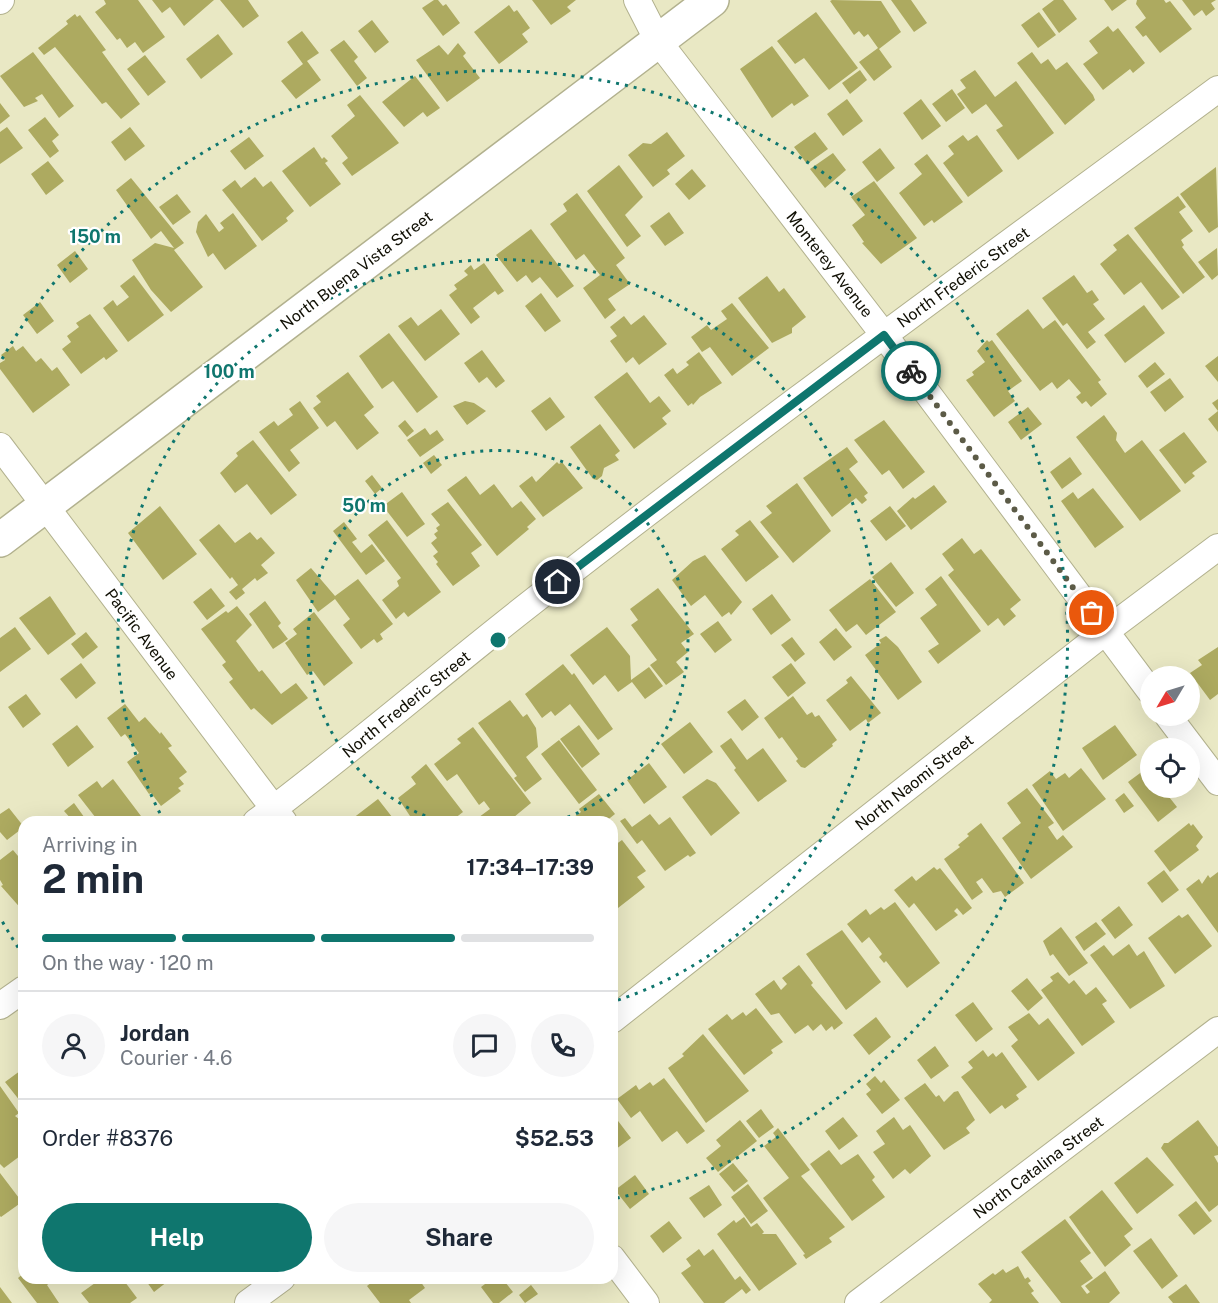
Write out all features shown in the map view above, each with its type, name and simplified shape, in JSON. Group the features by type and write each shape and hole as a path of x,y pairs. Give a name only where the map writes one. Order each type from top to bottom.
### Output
{"main road":[{"name":"North Buena Vista Street","path":"0,540 712,0"}],"street":[{"path":"637,0 658,41"},
{"path":"649,0 658,41"},
{"name":"Monterey Avenue","path":"658,41 884,335 1140,678"},
{"name":"North Frederic Street","path":"273,816 522,609 884,335 1218,88"},
{"name":"Pacific Avenue","path":"0,446 47,505 270,816"},
{"name":"North Naomi Street","path":"618,1015 1106,631 1218,546"},
{"path":"1176,726 1218,782"},
{"path":"0,1006 18,993"},
{"name":"North Catalina Street","path":"858,1303 1218,1030"},
{"path":"618,1266 646,1303"},
{"path":"248,1303 274,1284"}],"building":[{"path":"104,0 138,0 165,37 143,53 135,42 127,48 120,38 117,40 95,12 106,4"},
{"path":"152,0 214,0 184,26 170,7 162,13"},
{"path":"220,0 248,0 259,16 243,28"},
{"path":"438,0 443,6 446,4 460,23 443,36 422,8"},
{"path":"532,0 576,0 567,7 571,11 551,25"},
{"path":"891,0 911,0 927,23 914,32"},
{"path":"1054,0 1063,0 1077,19 1059,33 1042,9"},
{"path":"1104,0 1127,0 1112,11"},
{"path":"1137,0 1164,0 1166,3 1170,1 1192,29 1160,53 1146,35 1143,37 1135,27 1146,18 1136,4"},
{"path":"1182,0 1216,0 1211,3 1215,9 1206,16 1202,10 1194,16"},
{"path":"830,1 881,1 901,32 879,49 892,67 874,81 859,62 878,48 868,34 864,37 859,31 854,35"},
{"path":"509,5 514,12 517,10 530,28 522,34 528,42 499,64 474,32"},
{"path":"816,12 858,68 829,90 804,58 795,64 777,41"},
{"path":"1039,12 1056,35 1038,48 1021,25"},
{"path":"75,14 77,17 80,15 106,50 102,52 140,104 121,119 106,102 102,104 55,47 44,55 38,48 68,24 66,21"},
{"path":"372,20 389,42 375,53 358,31"},
{"path":"1108,26 1113,32 1118,28 1145,63 1133,73 1130,69 1103,90 1083,64 1098,53 1089,41"},
{"path":"302,31 319,53 307,61 321,80 296,99 281,81 303,64 287,42"},
{"path":"218,34 233,54 201,79 186,59"},
{"path":"344,40 358,57 354,61 367,78 357,86 330,50"},
{"path":"458,43 466,53 463,56 480,78 447,102 416,60 439,45 448,55"},
{"path":"772,46 809,96 794,106 792,103 772,118 740,69"},
{"path":"33,52 74,106 59,118 42,94 35,98 38,101 24,107 0,76"},
{"path":"1032,52 1041,64 1048,59 1056,70 1067,62 1093,95 1095,100 1065,125 1017,63"},
{"path":"145,55 166,82 148,96 127,69"},
{"path":"860,70 867,80 850,94 842,83"},
{"path":"975,70 995,97 1016,81 1054,133 1018,160 996,130 1003,126 986,104 972,114 957,94 966,88 960,80"},
{"path":"415,76 440,108 427,117 423,112 404,127 382,102"},
{"path":"952,89 965,108 946,122 932,104"},
{"path":"360,95 399,143 352,176 342,163 348,158 331,136 355,116 347,105"},
{"path":"847,99 863,121 843,136 827,114"},
{"path":"921,99 941,126 922,140 903,113"},
{"path":"0,103 10,116 0,124"},
{"path":"45,117 59,135 52,141 59,151 50,158 28,130"},
{"path":"7,127 23,148 0,164 0,132"},
{"path":"130,127 145,146 125,161 111,142"},
{"path":"667,132 685,156 667,170 670,174 653,187 628,155 643,143 651,144"},
{"path":"815,132 828,149 807,164 794,147"},
{"path":"963,135 968,141 977,135 1003,171 968,197 943,163 954,154 948,146"},
{"path":"249,137 264,156 245,170 230,151"},
{"path":"314,147 322,159 324,157 328,161 325,163 341,184 310,207 282,171"},
{"path":"880,148 895,168 877,182 862,162"},
{"path":"833,153 846,170 825,188 810,169"},
{"path":"927,154 963,202 934,223 932,220 924,226 899,193 922,174 914,164"},
{"path":"48,161 64,181 46,195 31,174"},
{"path":"619,165 643,197 625,215 641,236 627,247 587,191"},
{"path":"1216,167 1218,227 1209,233 1180,194"},
{"path":"692,169 706,186 689,200 675,184"},
{"path":"255,177 263,187 271,181 294,211 286,218 288,221 262,241 222,190 235,180 241,188"},
{"path":"131,178 184,243 174,250 203,287 171,312 151,290 132,260 155,243 174,248 161,231 151,239 116,190"},
{"path":"874,181 917,238 881,264 862,243 864,242 852,225 865,215 851,197"},
{"path":"577,193 625,258 616,265 630,284 608,299 616,310 605,319 583,288 600,275 584,254 576,260 550,224 567,211 563,204"},
{"path":"177,194 191,212 173,225 159,207"},
{"path":"1178,196 1186,207 1179,212 1193,231 1181,240 1184,245 1182,247 1205,277 1183,294 1134,228"},
{"path":"669,212 684,233 665,246 650,226"},
{"path":"233,213 257,246 225,270 213,253 208,257 196,232 198,222 206,214 219,232 224,228 220,223"},
{"path":"531,229 574,286 557,298 540,277 532,283 526,275 517,282 496,255"},
{"path":"1128,234 1180,297 1162,310 1141,282 1124,295 1100,264 1117,250 1113,245"},
{"path":"1217,248 1218,275 1212,280 1198,262"},
{"path":"75,251 88,269 70,283 57,265"},
{"path":"484,263 504,291 498,295 495,291 473,308 480,317 471,324 449,295 457,289 454,285 468,275 464,271 471,265 474,270"},
{"path":"134,275 164,315 128,342 103,308 113,300 117,306 129,297 120,286"},
{"path":"1074,275 1087,293 1092,290 1099,300 1093,304 1105,319 1088,332 1096,342 1087,349 1067,323 1063,326 1042,298"},
{"path":"767,276 779,292 784,288 806,317 792,328 792,333 772,343 738,298"},
{"path":"541,293 561,321 545,332 525,306"},
{"path":"40,302 54,321 37,334 23,315"},
{"path":"732,303 769,348 732,376 710,347 702,352 691,337 707,325 711,330 727,319 721,311"},
{"path":"1144,305 1165,333 1125,363 1104,335"},
{"path":"441,309 460,334 425,361 398,326 411,317 418,326"},
{"path":"1028,309 1043,329 1055,320 1101,380 1098,382 1107,394 1091,407 1086,401 1082,404 1076,397 1081,393 1069,379 1057,389 1052,382 1040,391 996,334"},
{"path":"90,314 118,351 106,360 104,357 81,374 62,349 71,342 67,336 79,327 76,323"},
{"path":"644,315 667,344 639,365 633,357 626,363 610,341 617,336 610,327 624,316 631,325"},
{"path":"389,333 438,397 417,413 393,381 382,389 359,356"},
{"path":"987,340 989,342 992,340 1022,381 1008,391 1015,401 994,417 966,380 974,375 972,372 985,362 977,351"},
{"path":"13,346 16,351 23,346 36,362 41,358 52,371 57,367 70,385 33,413 0,369 0,363 5,360 1,355"},
{"path":"482,350 505,381 496,388 487,377 479,383 464,363"},
{"path":"699,352 722,383 700,397 693,405 692,403 688,406 664,375 673,368 677,374 689,365 686,362"},
{"path":"1218,356 1218,382 1205,366"},
{"path":"1155,362 1165,374 1147,388 1138,376"},
{"path":"348,372 374,407 364,415 379,433 357,450 335,421 327,427 313,408 321,402 316,396"},
{"path":"627,372 650,403 659,396 671,411 662,418 667,424 634,449 594,397"},
{"path":"1170,378 1184,397 1165,412 1150,392"},
{"path":"550,397 565,417 546,431 531,411"},
{"path":"1218,399 1218,411 1212,403"},
{"path":"300,401 319,428 290,450 300,463 289,472 259,432 274,421 278,426 293,415 289,409"},
{"path":"465,401 474,403 486,411 467,425 453,406"},
{"path":"1028,407 1042,424 1021,440 1008,422"},
{"path":"1218,411 1218,432 1208,419"},
{"path":"1104,415 1117,433 1116,440 1125,453 1142,440 1181,491 1140,521 1076,437"},
{"path":"405,420 414,431 407,437 398,426"},
{"path":"884,420 925,472 903,489 889,470 882,475 854,440"},
{"path":"600,424 620,451 615,455 619,460 604,468 602,476 597,480 593,479 570,447"},
{"path":"425,428 430,435 437,430 444,440 420,457 407,440"},
{"path":"1184,432 1207,462 1192,473 1195,476 1185,484 1159,450"},
{"path":"253,440 297,495 271,515 247,484 235,493 220,473 238,456 236,453"},
{"path":"847,447 858,462 849,469 868,493 864,496 867,500 862,504 856,498 832,517 803,478"},
{"path":"434,455 442,465 431,474 423,463"},
{"path":"1070,457 1082,474 1062,489 1050,472"},
{"path":"557,462 559,464 562,462 583,488 543,517 519,486 532,476 536,482"},
{"path":"372,475 382,488 375,494 365,481"},
{"path":"466,476 480,495 494,484 512,508 521,501 536,519 527,527 529,529 497,556 447,490"},
{"path":"797,483 831,531 793,563 760,522 772,513 766,506"},
{"path":"934,485 947,502 911,530 897,511 913,497 915,499"},
{"path":"1093,488 1124,527 1095,548 1061,501 1073,492 1078,499"},
{"path":"402,492 425,524 407,537 383,506"},
{"path":"448,502 482,545 471,553 480,566 453,586 436,564 438,562 433,556 438,552 431,543 437,538 434,534 440,525 431,514"},
{"path":"160,506 197,554 163,580 128,533"},
{"path":"890,506 906,526 886,541 870,521"},
{"path":"387,520 441,592 408,617 404,612 396,619 382,600 399,586 397,581 401,578 368,535"},
{"path":"750,520 779,557 746,582 721,549 739,535 735,531"},
{"path":"344,522 357,539 352,542 361,553 372,544 385,561 366,575 333,531"},
{"path":"219,524 235,543 250,532 257,540 261,537 275,553 261,565 268,573 257,581 255,578 242,589 245,593 236,600 229,592 238,585 232,577 230,579 199,540"},
{"path":"962,538 974,554 981,549 1021,600 1010,609 1016,616 1004,626 998,618 988,626 948,575 954,570 942,554"},
{"path":"705,555 742,602 731,615 729,612 722,617 705,595 691,606 672,580 693,561"},
{"path":"891,562 914,593 896,607 872,577"},
{"path":"311,568 335,596 358,579 393,624 380,634 383,639 377,643 374,639 361,649 343,625 350,619 335,599 318,612 296,580"},
{"path":"941,576 981,631 938,664 928,651 939,644 920,618 937,605 925,589"},
{"path":"870,579 896,612 866,635 857,624 846,632 829,610"},
{"path":"211,588 225,606 207,620 193,602"},
{"path":"658,588 694,634 681,643 688,652 676,662 684,672 666,685 650,665 657,660 631,625 638,620 630,609"},
{"path":"772,594 791,620 771,635 752,609"},
{"path":"50,596 76,634 48,655 19,618"},
{"path":"265,601 281,623 278,626 288,639 273,649 249,614"},
{"path":"237,606 252,625 236,641 259,672 262,670 281,694 296,683 308,698 272,725 254,708 251,710 229,682 233,679 222,665 226,662 201,629"},
{"path":"314,612 353,663 324,686 313,671 307,675 285,643 297,634 293,629"},
{"path":"718,621 732,640 715,653 700,634"},
{"path":"15,627 31,649 0,672 0,638"},
{"path":"607,627 630,656 631,680 649,667 663,686 645,699 632,682 618,692 605,675 593,685 570,655"},
{"path":"836,628 852,647 834,661 819,642"},
{"path":"86,632 98,647 83,659 71,644"},
{"path":"886,636 898,647 922,682 898,700 865,655 881,643 879,640"},
{"path":"792,637 805,654 795,662 781,645"},
{"path":"1218,647 1218,694 1210,700 1200,686 1200,666 1202,665 1198,660"},
{"path":"81,663 96,683 76,699 60,679"},
{"path":"791,663 806,683 788,697 772,677"},
{"path":"563,664 572,675 574,673 613,729 598,740 570,704 555,716 551,711 542,718 525,694"},
{"path":"851,676 881,713 868,723 866,719 850,731 826,700 848,683 846,680"},
{"path":"26,694 41,714 23,728 8,707"},
{"path":"793,696 807,715 812,712 815,717 819,715 837,740 832,744 833,746 805,768 796,761 798,759 782,737 779,739 764,718"},
{"path":"745,699 759,717 742,731 727,712"},
{"path":"510,700 523,717 527,714 536,728 538,747 526,757 542,779 525,792 514,778 517,776 478,723"},
{"path":"125,704 139,722 145,717 160,734 161,732 172,746 168,748 187,772 179,778 184,784 178,788 181,791 161,806 151,793 149,794 127,762 139,753 125,734 121,737 107,718"},
{"path":"690,722 713,752 684,774 661,744"},
{"path":"77,725 94,747 68,767 52,744"},
{"path":"579,725 600,754 582,768 560,739"},
{"path":"1115,725 1137,755 1103,780 1082,748"},
{"path":"473,727 531,803 515,816 480,816 490,809 484,801 479,805 457,774 447,781 434,764 461,743 457,739"},
{"path":"731,738 747,760 763,748 787,781 758,802 734,770 736,768 720,746"},
{"path":"559,740 597,790 579,804 541,754"},
{"path":"649,763 667,787 644,804 627,780"},
{"path":"426,764 463,812 458,816 410,816 398,798 416,784 411,777"},
{"path":"1081,768 1106,799 1063,831 1032,785 1050,771 1056,779 1065,773 1069,778"},
{"path":"1140,773 1140,798 1128,782"},
{"path":"113,779 141,816 94,816 78,795 97,781 102,788"},
{"path":"707,779 716,783 740,813 711,836 682,797"},
{"path":"1027,788 1054,823 1048,827 1057,840 1063,835 1073,847 1031,879 1002,838 1021,823 1007,803"},
{"path":"1124,793 1134,806 1124,813 1115,800"},
{"path":"599,794 615,814 612,816 575,816 581,812 579,809"},
{"path":"1140,798 1170,798 1177,807 1158,822"},
{"path":"378,799 391,816 356,816"},
{"path":"74,803 83,816 68,816 64,811"},
{"path":"9,808 18,819 18,832 7,840 0,832 0,814"},
{"path":"650,814 659,825 670,817 696,853 690,857 688,855 665,871 642,840 637,844 620,821 625,818 632,827"},
{"path":"981,823 1024,883 1005,897 1001,891 993,893 982,878 976,882 983,892 972,900 944,859 960,847 958,845 969,836 967,834"},
{"path":"1189,823 1191,826 1193,824 1203,837 1196,846 1199,850 1170,872 1154,851"},
{"path":"622,840 646,871 637,877 645,887 618,908 618,843"},
{"path":"13,850 18,856 18,905 1,886 3,885 0,880 0,860"},
{"path":"934,867 937,870 940,868 972,908 963,915 957,908 954,911 958,915 936,931 914,903 909,908 894,890 912,876 916,881"},
{"path":"1164,870 1179,890 1162,903 1147,883"},
{"path":"1218,872 1218,933 1186,889 1199,879 1202,884 1208,875 1210,878"},
{"path":"895,902 940,963 907,988 886,961 884,963 879,957 882,954 869,937 862,943 847,924 866,909 870,915 881,907 884,910"},
{"path":"1119,906 1133,925 1115,939 1101,920"},
{"path":"1188,914 1212,946 1175,974 1148,938 1179,915 1182,918"},
{"path":"1096,922 1106,934 1084,951 1075,937"},
{"path":"1061,927 1088,963 1069,976 1053,954 1050,956 1043,941"},
{"path":"842,930 881,982 846,1010 806,954"},
{"path":"1129,944 1137,956 1144,951 1165,986 1130,1009 1090,955 1104,945 1113,956"},
{"path":"799,965 813,983 811,985 843,1023 834,1030 832,1026 826,1031 821,1024 813,1031 808,1025 795,1034 779,1013 771,1015 755,994 774,980 781,990 787,984 782,978"},
{"path":"1058,972 1069,984 1074,980 1086,995 1096,987 1107,1001 1102,1004 1115,1022 1082,1046 1041,990 1053,981 1050,977"},
{"path":"1027,978 1043,998 1028,1011 1011,991"},
{"path":"973,1002 993,1029 976,1042 955,1015"},
{"path":"756,1008 783,1042 771,1050 773,1053 744,1075 708,1029 727,1014 732,1020 743,1012 746,1016"},
{"path":"1029,1013 1039,1025 1048,1018 1075,1053 1038,1081 1011,1046 1018,1040 1008,1027"},
{"path":"876,1017 891,1037 869,1055 853,1035"},
{"path":"703,1034 749,1091 706,1123 668,1068 684,1056 682,1054"},
{"path":"935,1046 949,1066 931,1079 917,1060"},
{"path":"983,1050 988,1057 993,1053 996,1057 1002,1052 1027,1087 1016,1095 1019,1099 1005,1109 1002,1105 990,1114 961,1077 973,1068 968,1062"},
{"path":"18,1072 18,1098 5,1082"},
{"path":"875,1076 881,1083 884,1080 900,1100 882,1114 866,1094 871,1090 866,1084"},
{"path":"664,1078 705,1131 687,1144 677,1131 662,1142 640,1111 631,1118 618,1098 636,1085 639,1090 650,1082 653,1086"},
{"path":"925,1083 936,1097 939,1095 944,1102 958,1091 975,1120 966,1128 970,1133 944,1150 904,1098"},
{"path":"0,1086 18,1112 15,1116 18,1118 18,1158 4,1168 0,1164"},
{"path":"761,1109 774,1127 759,1138 746,1121"},
{"path":"843,1117 858,1136 839,1150 825,1131"},
{"path":"894,1117 903,1130 910,1125 931,1156 910,1174 905,1169 893,1179 873,1152 885,1144 876,1131"},
{"path":"740,1120 757,1141 718,1172 706,1158 721,1146 716,1140"},
{"path":"1198,1120 1218,1147 1218,1155 1214,1156 1218,1163 1218,1205 1209,1212 1161,1148 1164,1143 1168,1143"},
{"path":"618,1121 631,1138 618,1148"},
{"path":"778,1128 810,1170 801,1176 845,1227 829,1238 832,1242 806,1259 803,1255 805,1254 763,1198 789,1178 764,1146 776,1137 773,1133"},
{"path":"829,1150 841,1165 858,1154 875,1177 872,1180 885,1197 852,1221 810,1164"},
{"path":"1147,1157 1174,1185 1137,1214 1114,1183"},
{"path":"733,1163 748,1181 734,1192 719,1174"},
{"path":"0,1173 18,1197 18,1205 0,1216"},
{"path":"635,1175 649,1194 630,1209 618,1194 618,1188"},
{"path":"748,1184 768,1211 751,1224 731,1197"},
{"path":"709,1185 722,1205 704,1218 689,1198"},
{"path":"1102,1190 1133,1229 1124,1236 1131,1245 1105,1267 1069,1217"},
{"path":"1196,1201 1212,1221 1194,1235 1178,1215"},
{"path":"744,1217 751,1227 757,1223 764,1232 762,1234 776,1234 797,1264 759,1291 717,1234 734,1220 736,1223"},
{"path":"1065,1219 1091,1253 1080,1261 1093,1278 1081,1286 1087,1294 1090,1292 1085,1286 1105,1271 1120,1293 1109,1303 1061,1303 1021,1252"},
{"path":"669,1221 682,1238 663,1253 650,1236"},
{"path":"1151,1238 1178,1276 1162,1289 1133,1251"},
{"path":"699,1249 704,1256 713,1249 735,1280 740,1276 751,1290 746,1294 742,1289 724,1303 704,1303 681,1273 691,1266 686,1259"},
{"path":"1018,1266 1025,1279 1028,1277 1031,1281 1028,1283 1034,1291 1031,1293 1039,1303 989,1303 992,1300 978,1284 993,1273 995,1275 1003,1269 1006,1273"},
{"path":"23,1284 48,1284 59,1303 37,1303"},
{"path":"94,1284 126,1284 137,1298 130,1303 89,1303 81,1293"},
{"path":"148,1284 164,1284 154,1292"},
{"path":"370,1284 422,1284 425,1288 409,1300 411,1303 380,1303 367,1286"},
{"path":"485,1284 507,1284 513,1292 499,1303 493,1303 481,1287"},
{"path":"1186,1284 1200,1303 1173,1303 1168,1297"},
{"path":"531,1285 538,1294 525,1303 519,1295"},
{"path":"0,1287 12,1303 0,1303"}],"way so far":[{"path":"911,371 1092,613"}],"route":[{"path":"558,582 884,335 911,371"}]}
